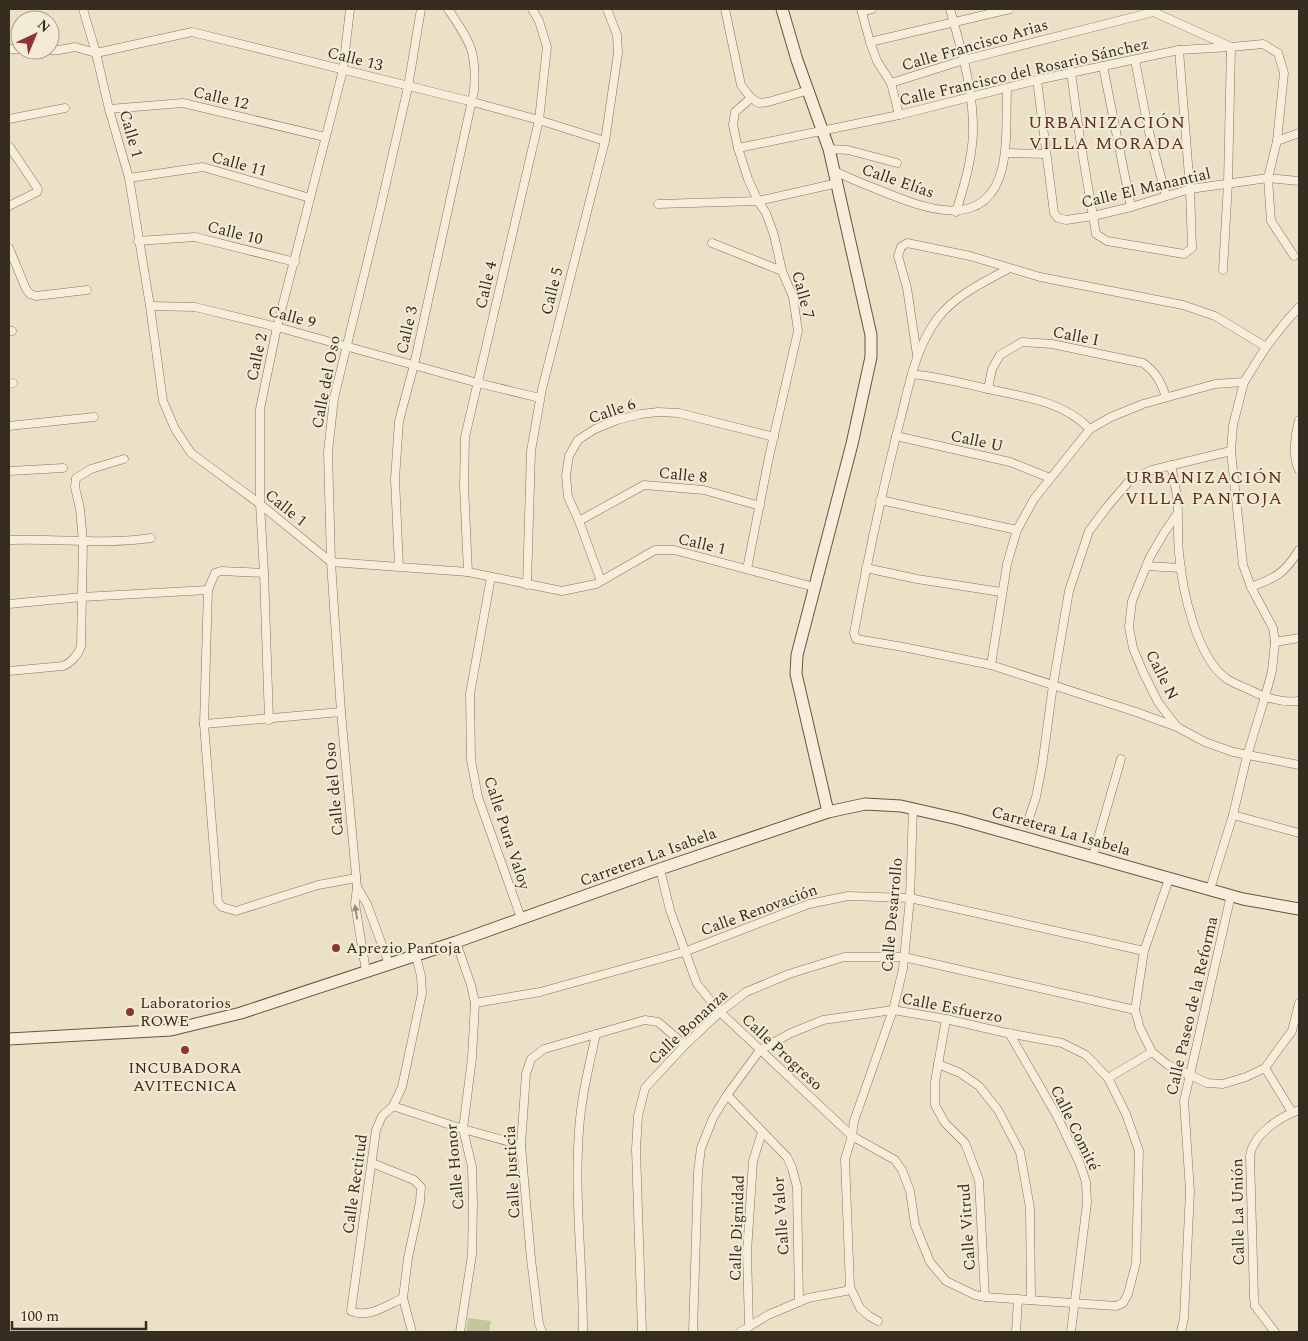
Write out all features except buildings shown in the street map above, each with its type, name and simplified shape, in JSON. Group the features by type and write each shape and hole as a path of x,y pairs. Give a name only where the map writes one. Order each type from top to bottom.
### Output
{"main road":[{"path":"782,9 797,60 824,131 871,335 871,357 852,444 797,655 796,674 828,812"},
{"name":"Carretera La Isabela","path":"9,1039 171,1030 241,1013 416,956 660,869 828,812 865,804 913,808 1093,856 1243,899 1299,909"}],"street":[{"name":"Calle 1","path":"83,9 129,178 163,400 175,429 191,453 260,504 331,562 468,572 562,591 601,581 655,550 674,550 814,587"},
{"name":"Calle 2","path":"269,720 260,504 260,408 277,327 295,262 342,70 350,9"},
{"name":"Calle del Oso","path":"366,971 355,904 357,887 341,712 331,562 328,452 334,398 408,87 421,9"},
{"name":"Calle 3","path":"399,566 395,479 399,421 414,365 473,102 475,74 472,48 448,9"},
{"name":"Calle 4","path":"468,572 464,486 465,437 539,120 547,47 539,21 532,9"},
{"name":"Calle 5","path":"527,584 531,451 540,398 605,141 618,53 617,35 607,9"},
{"path":"725,9 741,85 751,98 759,103 768,102 809,90"},
{"path":"872,9 861,10 877,60 891,83 899,115"},
{"path":"950,9 964,60 973,132 966,179 956,212"},
{"path":"870,42 1010,9"},
{"path":"1164,17 1169,9"},
{"path":"1150,10 1231,47 1228,183 1223,270"},
{"name":"Calle Francisco Arias","path":"891,83 964,60 1150,10"},
{"name":"Calle 13","path":"96,52 192,32 473,102 605,141"},
{"name":"Calle Francisco del Rosario Sánchez","path":"738,148 899,115 1071,72 1178,50 1263,44 1278,53 1284,73 1277,141"},
{"path":"60,50 75,47 96,52"},
{"path":"1071,72 1096,234 1108,241 1184,254 1192,248 1190,189 1178,50"},
{"path":"1135,60 1148,128 1166,196"},
{"path":"1103,66 1131,207"},
{"path":"1005,153 1046,154 1037,80"},
{"name":"Calle Elías","path":"836,177 933,209 956,212 982,203 998,181 1005,153 1007,88"},
{"name":"Calle 7","path":"747,569 798,331 793,297 782,271 774,235 766,213 748,179 733,125 736,112 751,98"},
{"name":"Calle 12","path":"109,109 184,103 325,137"},
{"path":"9,119 65,108"},
{"path":"1294,256 1271,221 1268,178 1277,141 1299,133"},
{"path":"9,146 12,158 38,190 9,206"},
{"path":"829,150 848,150 897,163"},
{"name":"Calle El Manantial","path":"1046,154 1054,213 1058,218 1066,220 1131,207 1190,189 1268,178 1299,181"},
{"name":"Calle 11","path":"129,178 203,168 310,198"},
{"path":"658,204 758,200 836,177"},
{"name":"Calle 10","path":"138,241 195,237 295,262"},
{"path":"712,243 782,271"},
{"path":"917,355 907,288 898,256 901,247 907,243 970,256 1008,269 1048,279 1183,305 1216,316 1266,347"},
{"path":"9,248 26,289 30,294 36,296 87,290"},
{"path":"1008,269 974,288 948,308 937,319 917,355 880,500 854,633 856,639 991,665 1136,712 1177,728"},
{"name":"Calle 9","path":"150,306 195,307 277,327 478,383 540,398"},
{"path":"1210,889 1233,815 1247,756 1272,671 1275,642 1274,628 1251,587 1243,565 1231,451 1233,425 1244,382 1266,347 1299,307"},
{"name":"Calle I","path":"988,389 992,369 1000,355 1022,342 1052,344 1143,362 1152,369 1161,381 1166,397"},
{"path":"912,374 944,378 1036,399 1061,408 1080,418 1090,429"},
{"path":"991,665 1001,592 1017,530 1034,499 1090,429 1111,417 1143,404 1215,384 1244,382"},
{"name":"Calle 6","path":"601,581 568,496 566,475 569,456 578,440 595,429 617,420 641,414 679,412 774,437"},
{"path":"9,426 94,417"},
{"path":"1299,420 1295,445 1297,467 1299,470"},
{"name":"Calle U","path":"896,436 1010,462 1050,478"},
{"path":"1028,824 1042,766 1069,591 1089,531 1130,480 1152,470 1231,451"},
{"path":"9,671 63,666 68,664 80,649 84,542 75,487 76,478 91,469 124,459"},
{"path":"1171,465 1176,496 1181,568 1185,595 1193,625 1207,658 1226,678 1265,697 1299,701"},
{"path":"9,471 63,468"},
{"name":"Calle 8","path":"579,521 644,485 704,490 760,506"},
{"path":"880,500 1017,530"},
{"name":"Calle N","path":"1177,514 1146,566 1132,601 1129,627 1133,648 1142,672 1158,702 1177,728 1205,742 1247,756 1299,765"},
{"path":"9,540 28,539 84,542 151,538"},
{"path":"1251,587 1274,578 1283,572 1299,550"},
{"path":"1146,566 1181,568"},
{"path":"866,568 917,579 1001,592"},
{"path":"264,573 221,571 215,573 208,590 204,724 216,896 222,907 236,911 318,884 356,878"},
{"name":"Calle Pura Valoy","path":"491,577 470,694 471,760 478,797 521,918"},
{"path":"9,604 82,597 208,590"},
{"path":"1275,642 1299,638"},
{"path":"204,724 269,720 341,712"},
{"path":"1093,856 1121,758"},
{"name":"Calle Desarrollo","path":"850,1286 845,1159 852,1136 854,1121 893,1010 903,969 910,898 913,808"},
{"path":"1233,815 1299,833"},
{"name":"Calle Progreso","path":"660,869 670,910 697,984 720,1012 852,1136 895,1160 902,1170 910,1191 915,1225 930,1262 946,1281 975,1295 985,1297 1116,1306 1123,1302"},
{"path":"1169,879 1144,951 1135,1010 1140,1028 1152,1052 1168,1065 1207,1083 1224,1084 1246,1078 1265,1068 1292,1031 1299,1003"},
{"name":"Calle del Oso","path":"357,887 367,904 389,964"},
{"name":"Calle Paseo de la Reforma","path":"1181,1332 1184,1318 1190,1190 1184,1101 1232,895"},
{"name":"Calle Renovación","path":"475,1003 540,992 684,952 809,904 848,896 910,898 1144,951"},
{"name":"Calle Honor","path":"456,942 471,985 475,1003 472,1058 463,1129 472,1167 472,1254 460,1332"},
{"name":"Calle Rectitud","path":"402,1298 370,1313 358,1314 351,1311 376,1130 382,1116 393,1106 402,1087 422,993 421,976 416,956"},
{"name":"Calle Bonanza","path":"642,1332 636,1149 638,1116 645,1088 685,1045 720,1012 746,992 789,974 844,957 904,957 1135,1010"},
{"name":"Calle Esfuerzo","path":"693,1332 698,1172 701,1148 713,1118 727,1095 760,1050 791,1033 823,1020 893,1010 946,1018 1062,1043 1086,1055 1108,1078 1126,1114 1139,1151 1136,1263 1128,1294 1123,1302"},
{"name":"Calle Vitrud","path":"946,1018 935,1082 935,1105 945,1123 965,1143 979,1180 985,1297"},
{"name":"Calle Justicia","path":"542,1332 539,1324 531,1258 521,1145 526,1074 531,1059 544,1049 645,1020 658,1022 685,1045"},
{"name":"Calle Comité","path":"1009,1033 1057,1116 1080,1164 1086,1182 1087,1203 1074,1302"},
{"path":"583,1332 578,1180 579,1131 582,1100 596,1034"},
{"path":"1287,1037 1299,1035"},
{"path":"1108,1078 1152,1052"},
{"path":"938,1064 960,1073 979,1086 998,1110 1020,1152 1030,1208 1031,1300"},
{"path":"1265,1068 1296,1111"},
{"name":"Calle Valor","path":"727,1095 786,1157 792,1168 796,1187 799,1302"},
{"path":"393,1106 463,1129 521,1145"},
{"name":"Calle La Unión","path":"1275,1332 1255,1306 1250,1156 1251,1148 1261,1134 1286,1115 1296,1111"},
{"name":"Calle Dignidad","path":"749,1327 747,1252 753,1161 762,1132"},
{"path":"372,1163 414,1180 421,1187 420,1202 402,1298 412,1332"},
{"path":"740,1332 768,1316 808,1298 846,1291 850,1286 860,1308 878,1321"},
{"path":"1016,1332 1018,1299"},
{"path":"1071,1332 1074,1302"}],"green space":[{"path":"468,1318 491,1321 489,1332 466,1332"}],"place":[{"name":"Aprezio Pantoja","path":"336,948"},
{"name":"Laboratorios ROWE","path":"130,1012"},
{"name":"INCUBADORA AVITECNICA","path":"185,1050"}],"district":[{"name":"URBANIZACIÓN VILLA MORADA","path":"1107,132"},
{"name":"URBANIZACIÓN VILLA PANTOJA","path":"1204,487"}]}
